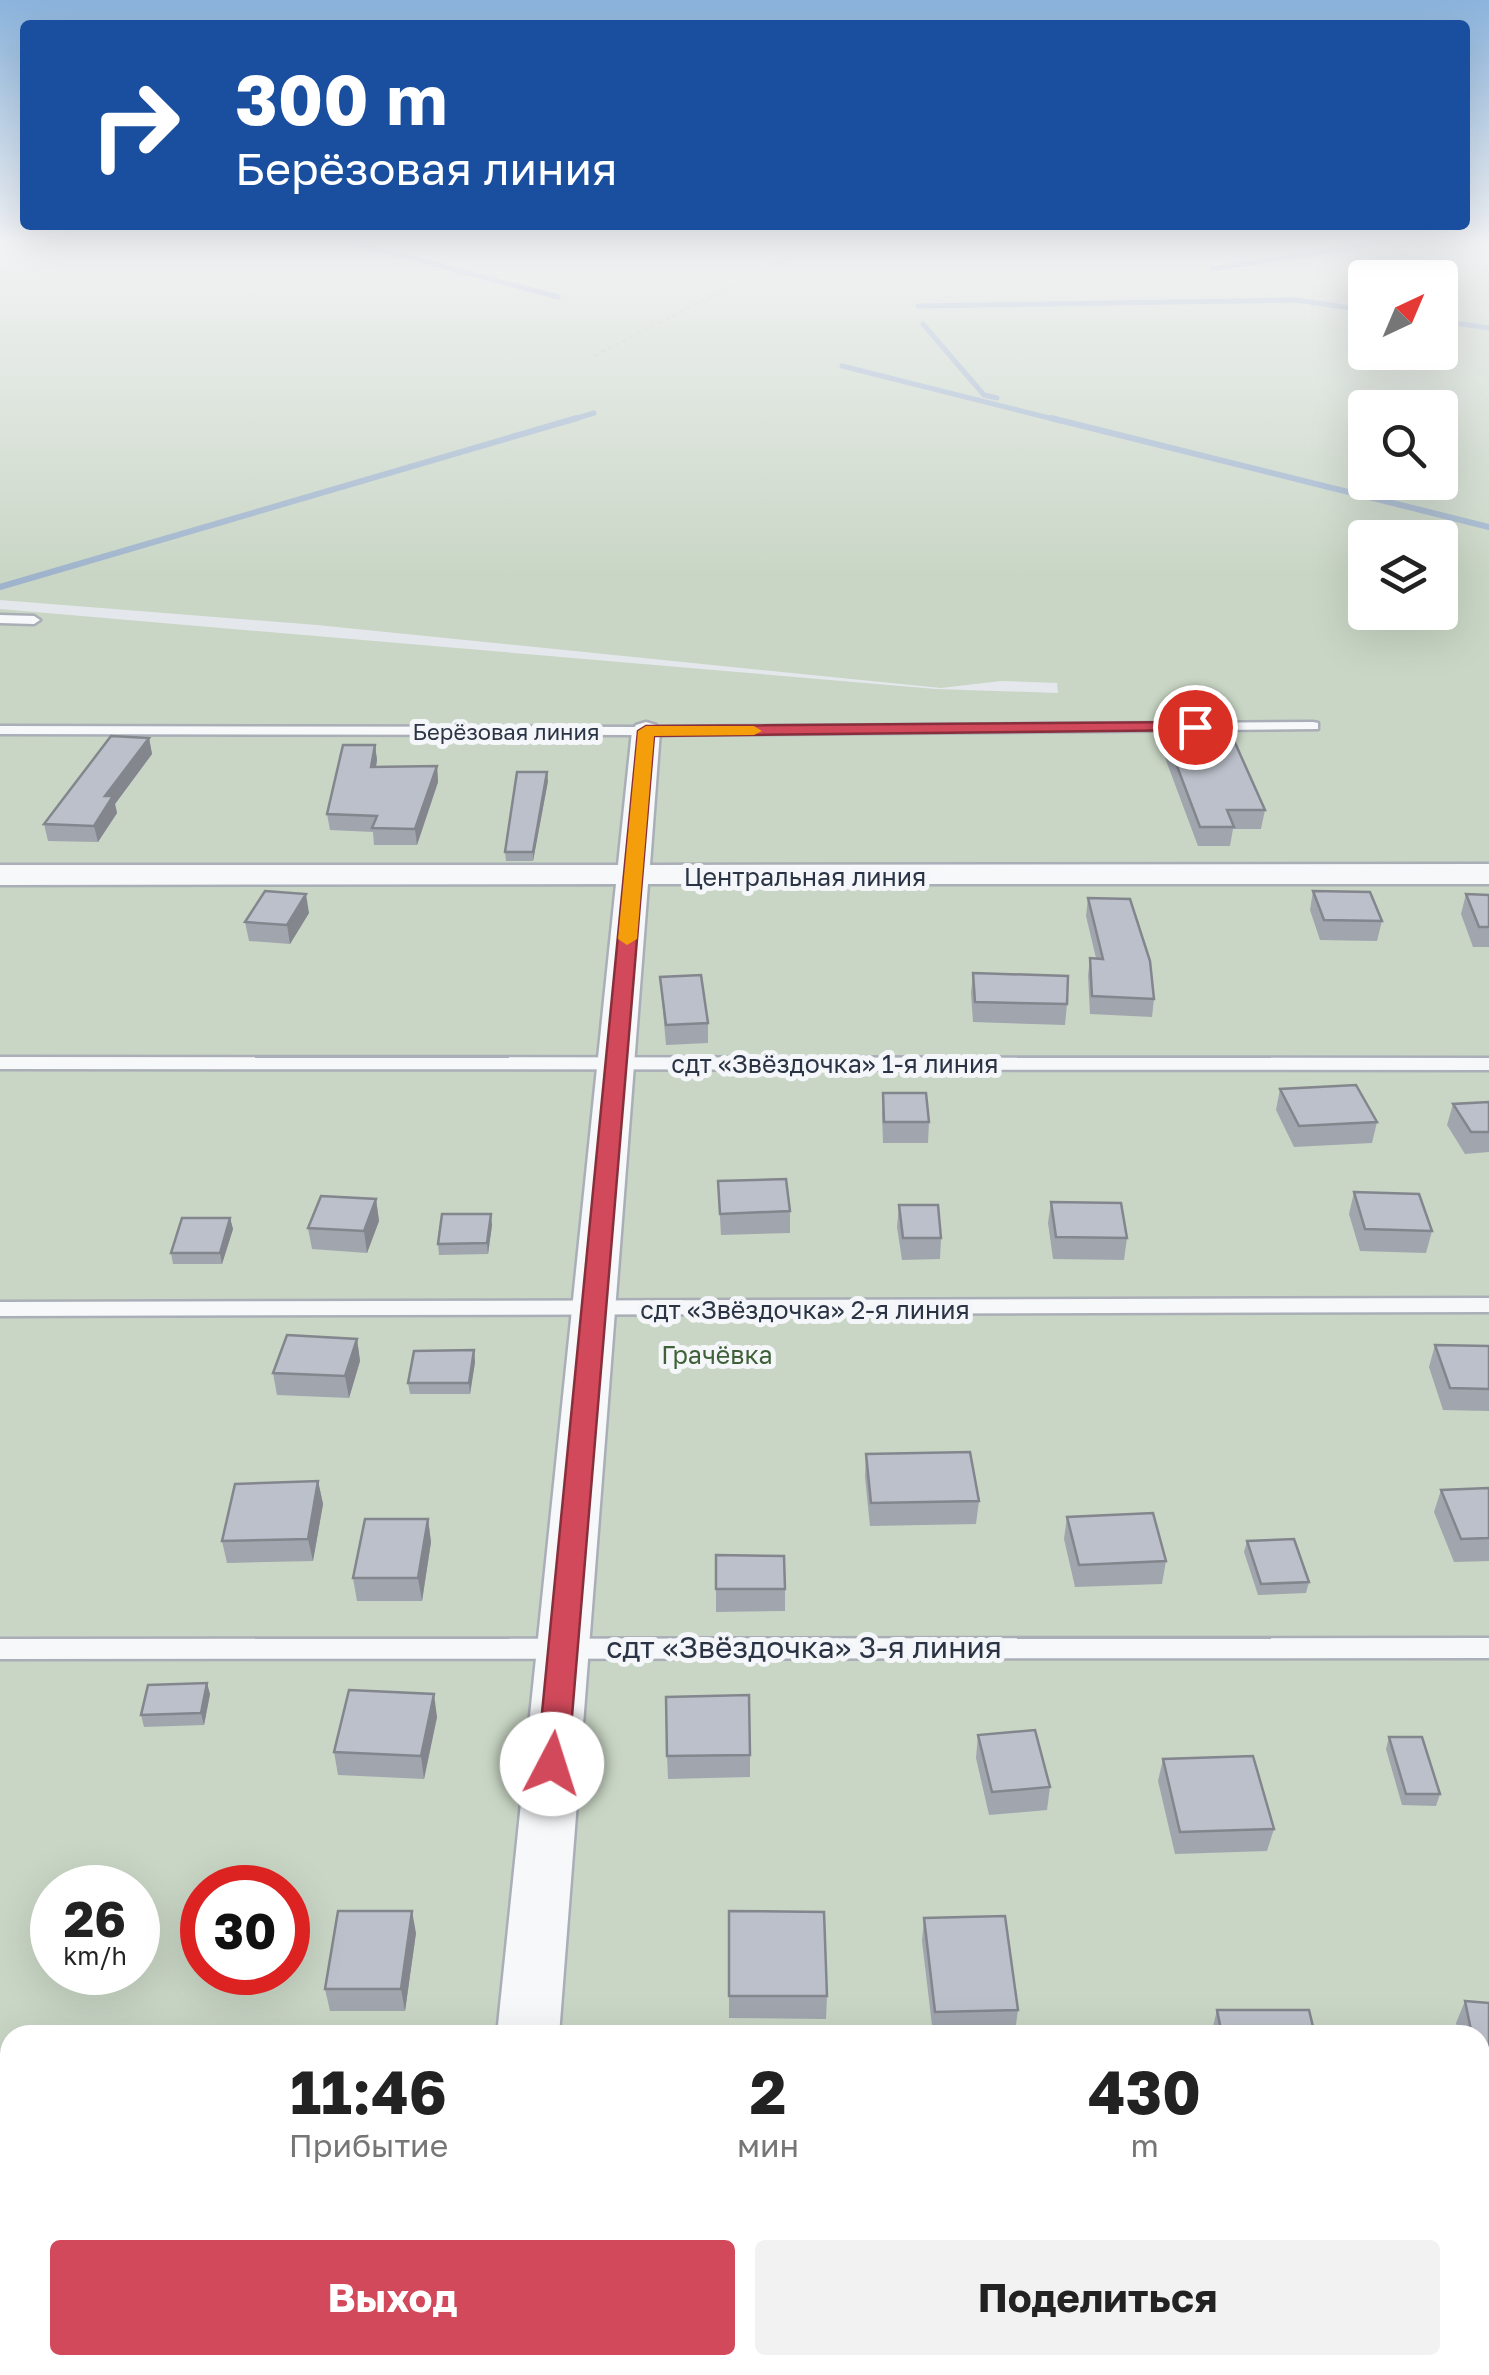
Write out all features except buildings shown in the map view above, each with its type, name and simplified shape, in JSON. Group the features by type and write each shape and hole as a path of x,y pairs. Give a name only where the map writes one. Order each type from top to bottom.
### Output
{"street":[{"path":"529,2025 646,731"},
{"name":"Центральная линия","path":"0,875 1489,874"}],"lane":[{"path":"0,619 34,620"},
{"name":"Берёзовая линия","path":"0,730 1312,726"},
{"name":"сдт «Звёздочка» 1-я линия","path":"0,1063 1489,1064"},
{"name":"сдт «Звёздочка» 2-я линия","path":"0,1309 1489,1306"},
{"name":"сдт «Звёздочка» 3-я линия","path":"0,1650 1489,1648"}],"path":[{"path":"594,356 600,353"}],"green space":[{"name":"Грачёвка","path":"0,353 1348,353 1348,370 1458,370 1458,353 1489,353 1489,2025 0,2025 0,609 936,689 1058,693 1057,683 1001,681 941,688 317,625 0,600"}],"waterway":[{"path":"948,353 984,395 997,398"},
{"path":"842,366 1061,421"},
{"path":"568,421 594,413"},
{"path":"0,587 577,418"},
{"path":"1051,418 1489,527"}],"slow traffic":[{"path":"627,939 646,731 754,731"}],"route":[{"path":"552,1764 646,731 1195,727"}]}
